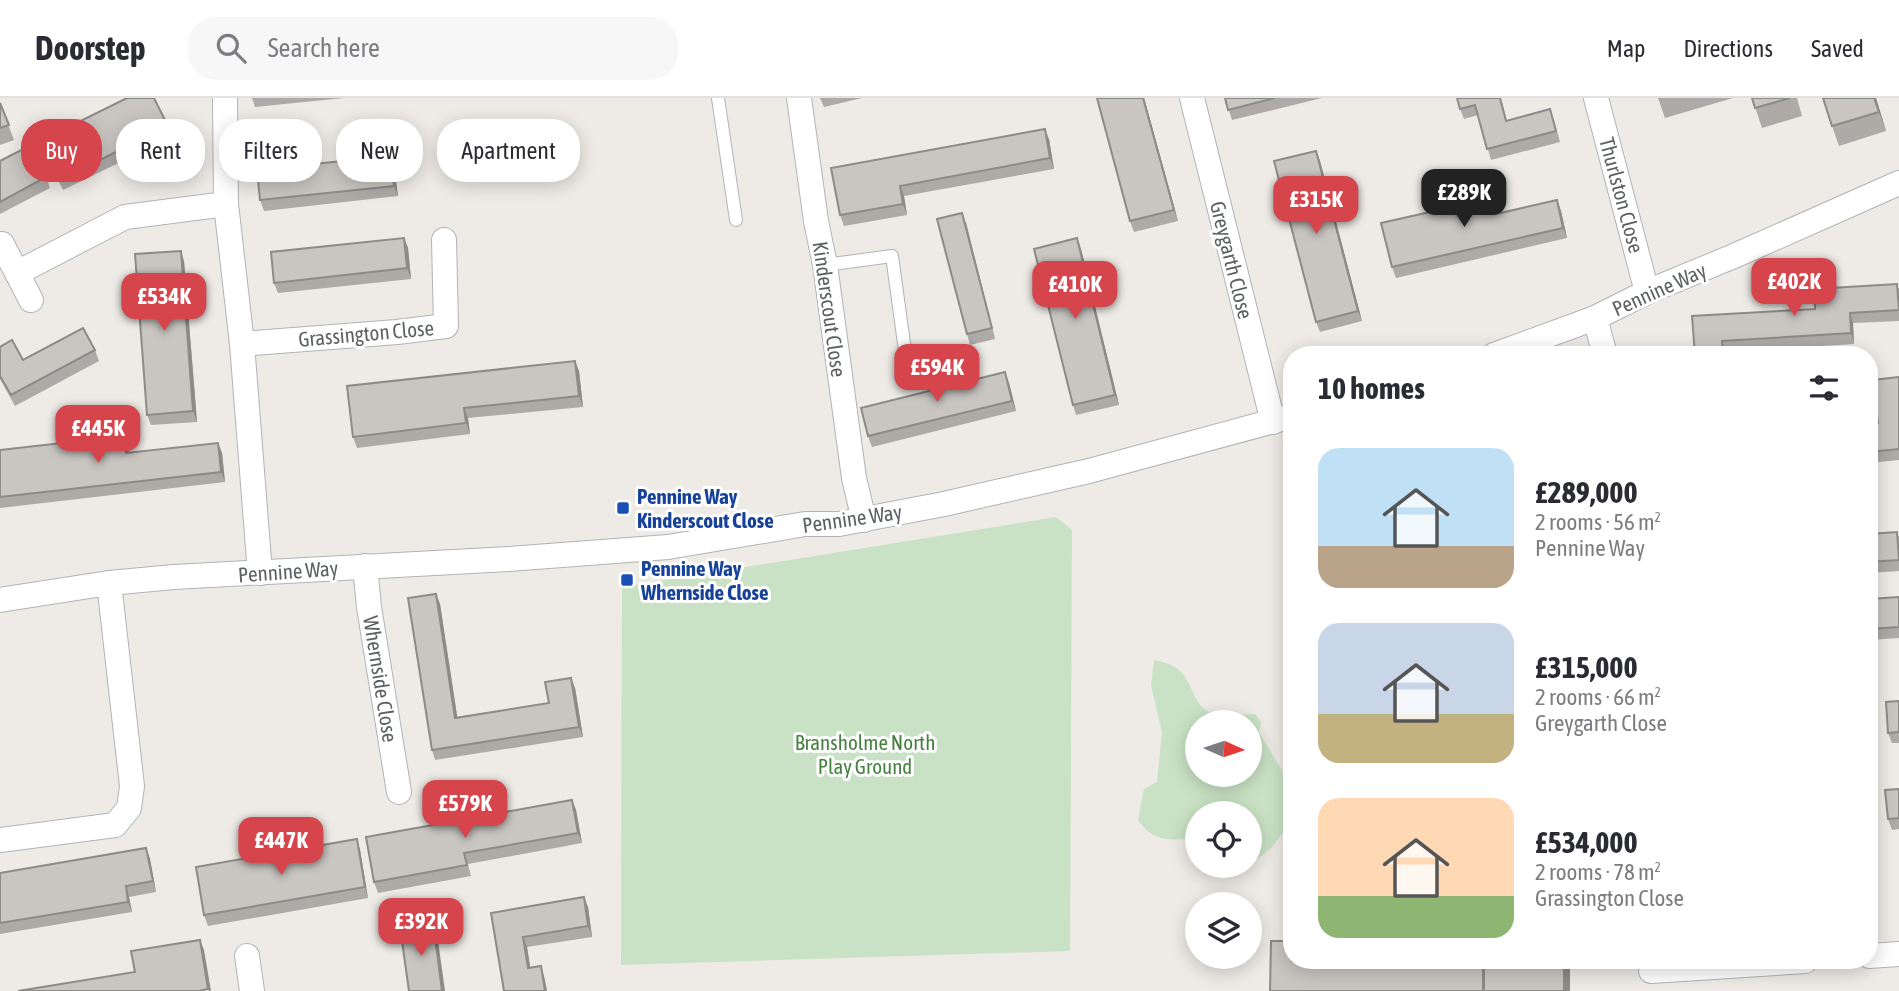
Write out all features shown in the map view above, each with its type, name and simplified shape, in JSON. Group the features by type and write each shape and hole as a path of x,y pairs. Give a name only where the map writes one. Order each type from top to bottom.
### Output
{"street":[{"path":"225,98 226,204 243,344 260,573"},
{"name":"Kinderscout Close","path":"799,98 854,478 864,520"},
{"name":"Greygarth Close","path":"1192,98 1282,419"},
{"name":"Thurlston Close","path":"1596,98 1647,292"},
{"name":"Pennine Way","path":"1519,346 1595,318 1647,292 1899,183"},
{"path":"17,273 125,217 226,204"},
{"name":"Grassington Close","path":"243,344 446,326 444,240"},
{"path":"2,244 32,300"},
{"path":"1595,318 1603,346"},
{"name":"Pennine Way","path":"0,600 109,583 668,547 805,524 839,524 1088,471 1282,419"},
{"name":"Whernside Close","path":"365,566 369,607 399,792"},
{"path":"0,840 115,825 129,808 132,786 109,583"},
{"path":"1878,955 1899,954"},
{"path":"247,956 252,991"},
{"path":"1653,974 1711,969"}],"lane":[{"path":"718,98 736,220"},
{"path":"825,265 892,256 906,358"}],"green space":[{"name":"Bransholme North Play Ground","path":"1056,517 1072,530 1070,951 621,965 622,587"},
{"path":"1154,660 1176,668 1184,675 1197,700 1206,710 1185,710 1185,788 1262,788 1262,737 1283,772 1283,833 1262,855 1262,801 1185,801 1185,839 1157,837 1138,820 1144,789 1157,782 1162,732 1151,685"}],"building":[{"path":"127,98 154,98 164,119 116,119 116,152 102,159 102,119 85,119"},
{"path":"1097,98 1143,98 1174,210 1130,221"},
{"path":"1225,98 1275,98 1228,110"},
{"path":"1457,98 1500,98 1506,121 1550,109 1556,131 1487,149 1475,105 1460,109"},
{"path":"1752,98 1790,98 1755,108"},
{"path":"1823,98 1874,98 1879,112 1832,126"},
{"path":"0,103 9,125 0,128"},
{"path":"1045,129 1050,158 900,186 903,204 840,215 831,168"},
{"path":"21,150 21,182 37,182 0,202 0,161"},
{"path":"1316,151 1358,311 1316,322 1274,161"},
{"path":"336,162 336,182 393,182 394,186 260,200 258,182 322,182 322,163"},
{"path":"1492,198 1496,214 1557,200 1563,228 1392,267 1381,223"},
{"path":"962,213 992,328 967,334 937,219"},
{"path":"404,238 407,268 274,283 271,252"},
{"path":"1077,238 1115,395 1073,405 1034,249"},
{"path":"181,251 193,411 147,415 135,254"},
{"path":"1897,284 1899,310 1850,313 1851,333 1722,341 1722,346 1694,346 1692,316 1815,309 1814,289"},
{"path":"83,328 95,350 11,395 0,376 0,347 12,340 23,360"},
{"path":"575,361 579,396 464,408 466,423 353,437 347,386"},
{"path":"1005,372 1012,401 868,436 861,408"},
{"path":"1899,377 1899,449 1878,451 1878,379"},
{"path":"124,436 126,453 218,443 221,472 0,497 0,450"},
{"path":"1897,532 1899,560 1878,561 1878,533"},
{"path":"436,594 455,718 549,703 545,682 571,678 579,727 432,750 408,598"},
{"path":"1899,597 1899,627 1878,628 1878,598"},
{"path":"1899,701 1899,732 1888,733 1886,702"},
{"path":"1899,789 1899,818 1888,819 1885,790"},
{"path":"572,800 578,833 464,853 467,865 374,882 366,837"},
{"path":"357,839 365,887 204,915 196,867"},
{"path":"146,848 153,881 126,886 128,902 0,923 0,873"},
{"path":"584,897 588,926 523,937 528,968 541,966 545,991 504,991 491,913"},
{"path":"433,922 442,991 409,991 400,927"},
{"path":"200,940 208,989 18,991 135,972 131,951"},
{"path":"1271,941 1283,941 1283,969 1483,969 1483,991 1270,991"},
{"path":"1484,969 1564,969 1564,991 1484,991"}],"place":[{"name":"Pennine Way Kinderscout Close","path":"623,508"},
{"name":"Pennine Way Whernside Close","path":"627,580"}]}
